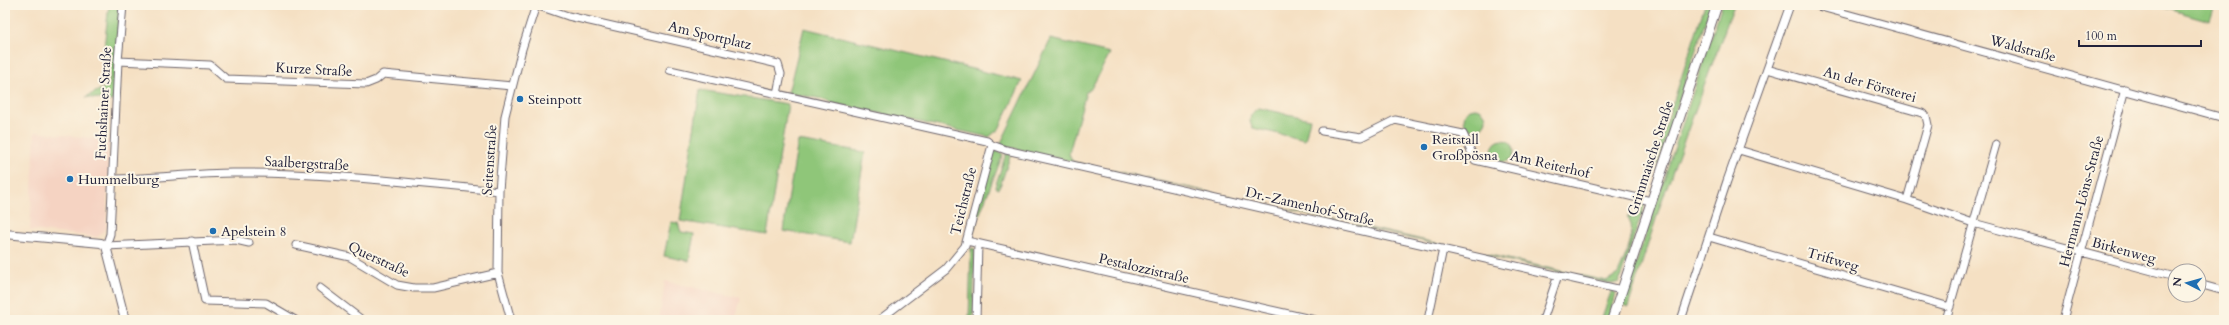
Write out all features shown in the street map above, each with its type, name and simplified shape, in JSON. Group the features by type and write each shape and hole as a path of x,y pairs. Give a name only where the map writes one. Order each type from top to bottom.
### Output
{"main road":[{"name":"Grimmaische Straße","path":"1612,320 1717,5"}],"street":[{"name":"Fuchshainer Straße","path":"124,5 118,61 110,234 106,246 126,320"},
{"name":"Seitenstraße","path":"511,320 498,272 499,191 505,116 512,86 536,5"},
{"name":"Am Sportplatz","path":"536,5 568,16 778,64 781,74 777,94"},
{"path":"1681,320 1727,181 1790,5"},
{"name":"Waldstraße","path":"1814,5 2124,89 2224,118"},
{"name":"Kurze Straße","path":"118,61 210,65 226,79 366,84 376,80 382,74 512,86"},
{"name":"An der Försterei","path":"1767,69 1922,113 1926,116 1928,125 1907,200"},
{"path":"670,70 987,141 992,145"},
{"name":"Hermann-Löns-Straße","path":"2063,320 2124,89"},
{"name":"Am Reiterhof","path":"1322,131 1361,137 1395,120 1463,134 1475,160 1651,201"},
{"path":"1946,320 1996,144"},
{"name":"Teichstraße","path":"879,320 946,269 967,241 992,145"},
{"name":"Dr.-Zamenhof-Straße","path":"992,145 1622,290"},
{"path":"1739,150 1907,200 1973,223"},
{"name":"Saalbergstraße","path":"112,179 232,173 275,174 359,178 499,191"},
{"name":"Birkenweg","path":"1973,223 2167,275"},
{"path":"5,234 101,243 106,246 236,240 249,243"},
{"name":"Triftweg","path":"1709,237 1950,307"},
{"path":"192,241 205,301 266,303 295,320"},
{"name":"Pestalozzistraße","path":"967,241 1315,320"},
{"path":"976,320 978,244"},
{"name":"Querstraße","path":"296,245 350,257 397,285 414,288 433,288 498,272"},
{"path":"1428,320 1443,249"},
{"path":"1543,320 1558,275"},
{"path":"2207,286 2224,291"},
{"path":"320,288 362,320"}],"shaded area":[{"name":"Hummelburg","path":"35,132 109,140 106,228 98,237 30,230"},
{"path":"665,281 741,298 735,320 659,320"}],"green space":[{"path":"109,5 120,5 113,101 86,97 109,85 110,63 104,48"},
{"path":"1705,5 1711,5 1648,191 1645,190 1651,163 1658,149"},
{"path":"1722,5 1734,5 1661,203 1628,307 1623,305 1629,285"},
{"path":"2155,5 2215,5 2210,21"},
{"path":"804,28 1022,81 999,129 989,137 832,103 817,98 788,93"},
{"path":"1051,39 1110,53 1092,87 1086,92 1069,153 1074,162 1000,145"},
{"path":"700,90 788,104 767,235 680,221"},
{"path":"1259,108 1310,119 1305,140 1253,128 1250,119 1252,114"},
{"path":"1475,108 1483,111 1486,119 1483,127 1475,130 1467,127 1464,119 1467,111"},
{"path":"1503,140 1511,143 1514,151 1511,159 1503,162 1495,159 1492,151 1495,143"},
{"path":"798,141 865,152 850,242 783,231"},
{"path":"997,151 1003,154 972,234 981,192 993,152"},
{"path":"1006,154 1011,154 999,189 995,187"},
{"path":"1130,175 1606,281 1618,274 1627,253 1632,229 1627,216 1636,218 1640,201 1645,204 1619,282 1612,284"},
{"path":"671,222 678,223 681,232 694,234 689,261 664,256"},
{"path":"971,248 975,249 973,320 969,320"},
{"path":"1612,289 1616,294 1607,320 1601,320"}],"place":[{"name":"Steinpott","path":"520,99"},
{"name":"Reitstall Großpösna","path":"1424,147"},
{"name":"Hummelburg","path":"70,179"},
{"name":"Apelstein 8","path":"213,231"}]}
